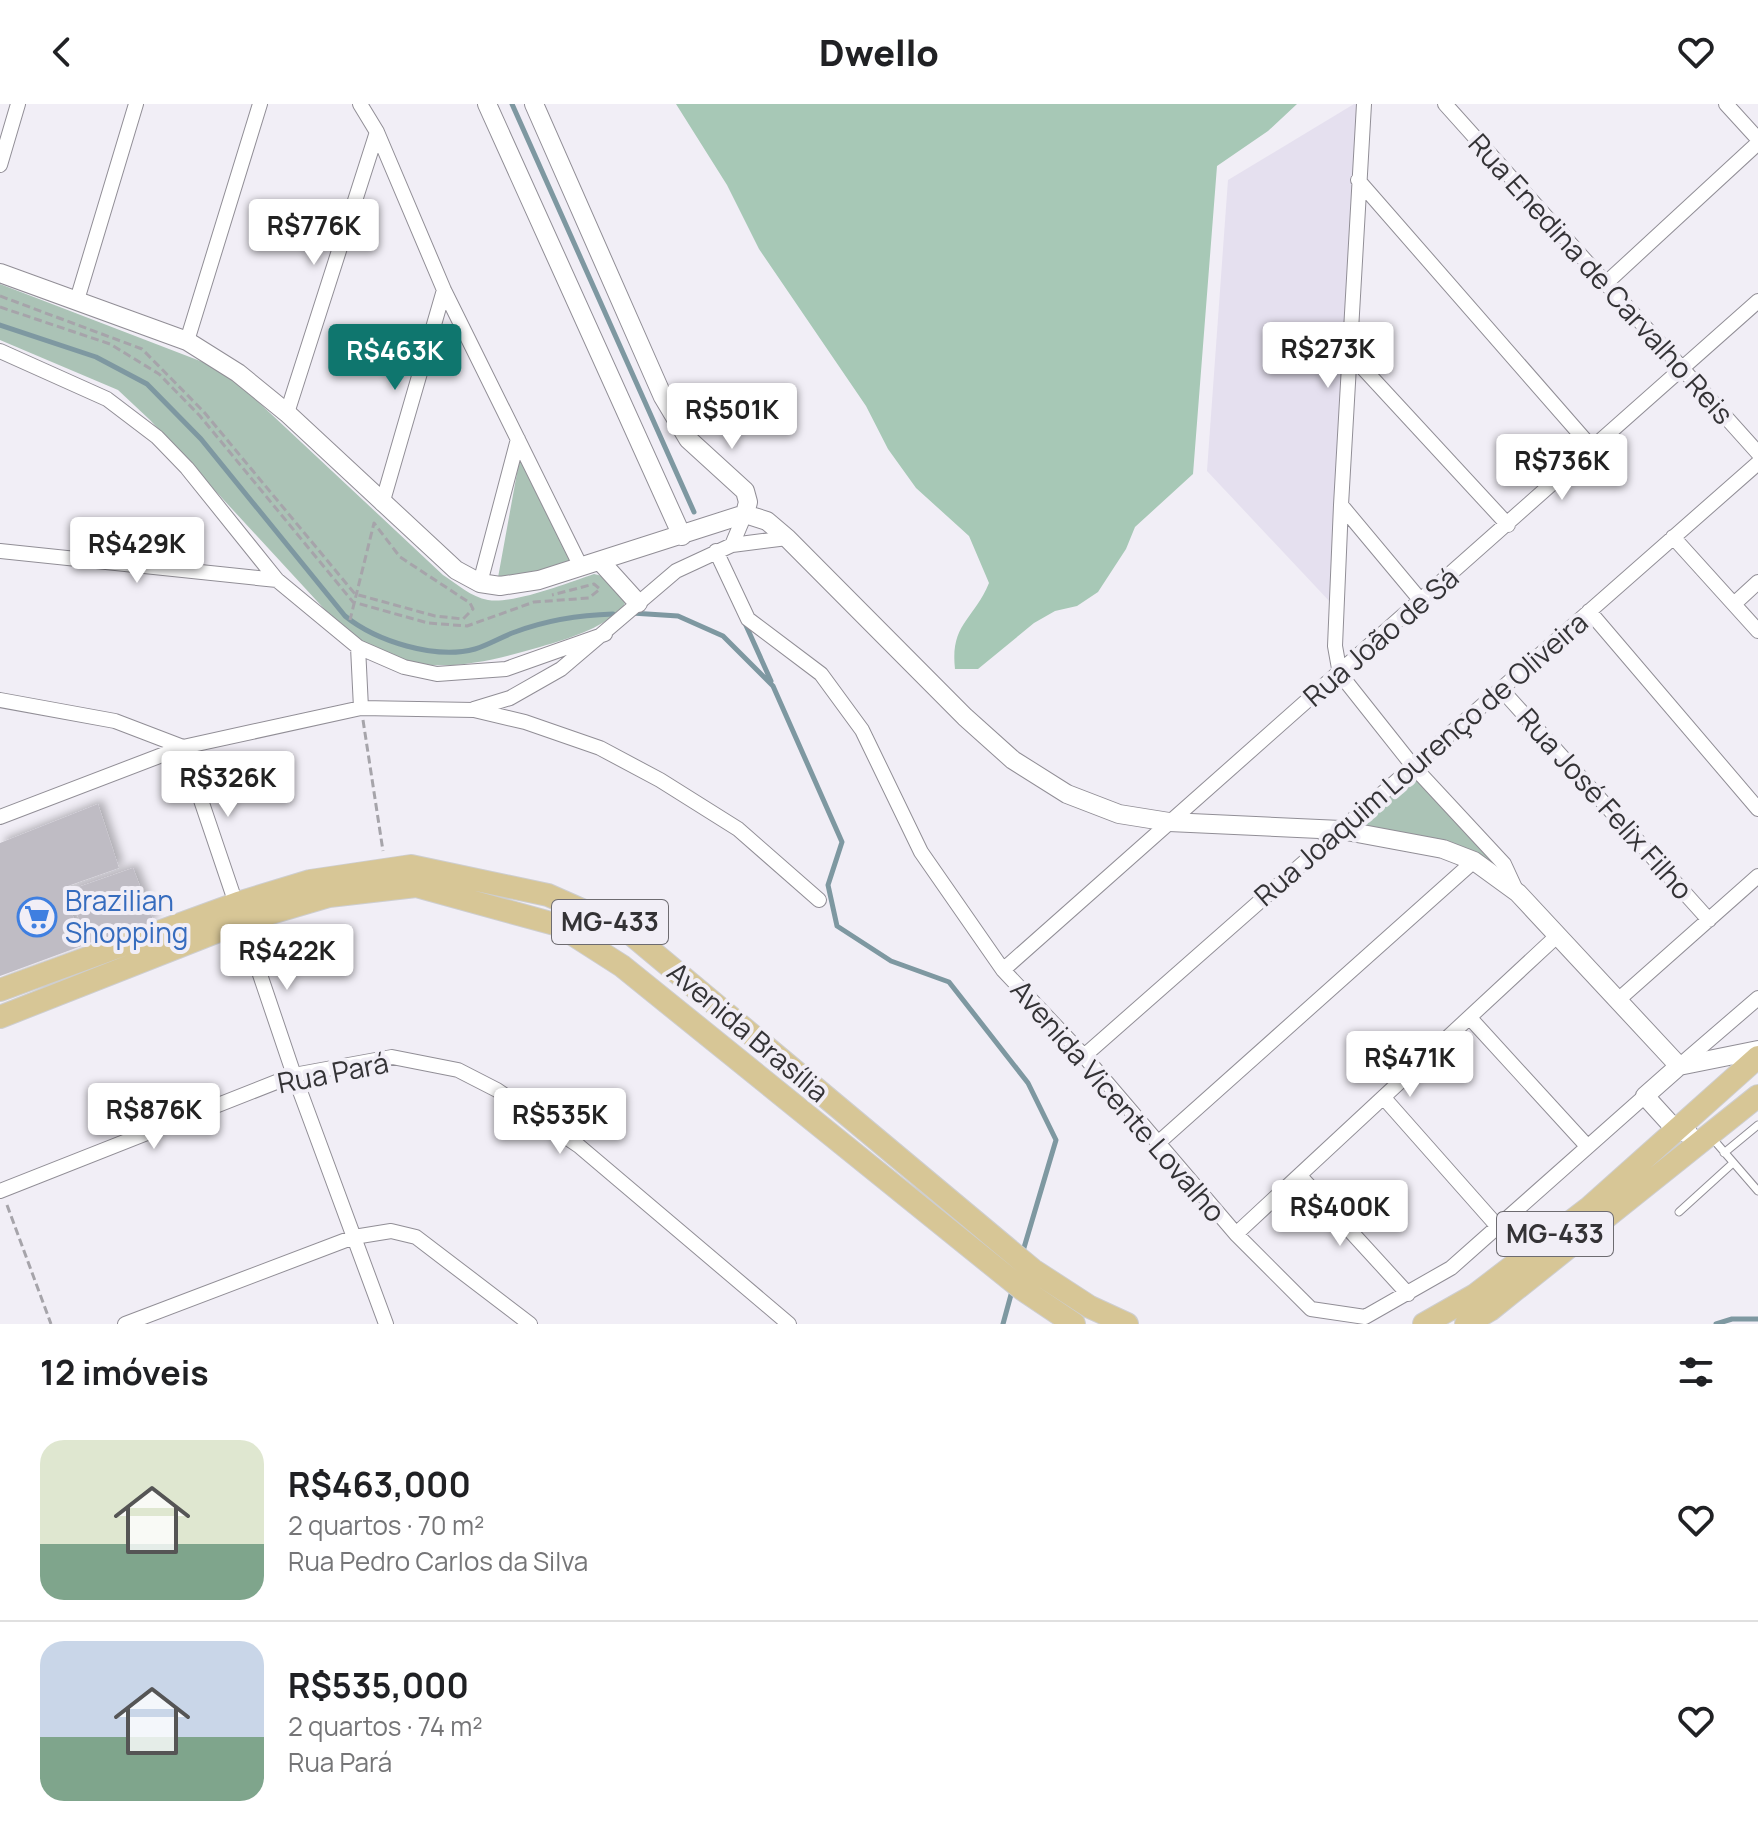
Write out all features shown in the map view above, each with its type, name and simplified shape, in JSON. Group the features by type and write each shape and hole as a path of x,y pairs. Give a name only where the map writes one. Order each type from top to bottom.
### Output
{"main road":[{"name":"Avenida Brasília","path":"0,1017 310,881 411,866 534,891 625,929 715,1001 1022,1289 1074,1324"},
{"name":"Avenida Brasília","path":"0,990 241,912 329,896 416,886 558,925 622,966 900,1175 1033,1270 1090,1307 1127,1324"},
{"name":"MG-433","path":"1424,1324 1475,1295 1590,1207 1758,1057"},
{"name":"MG-433","path":"1466,1324 1490,1310 1718,1145 1758,1096"}],"street":[{"path":"0,165 18,104"},
{"path":"77,300 136,104"},
{"path":"187,341 260,104"},
{"path":"360,104 377,132 444,290 581,567"},
{"path":"487,104 682,536"},
{"path":"534,104 663,397 688,439 745,491 748,502 732,545"},
{"path":"1364,104 1335,646 1340,674 1413,766 1504,864 1518,893"},
{"path":"1605,284 1758,141 1726,104"},
{"name":"Rua Enedina de Carvalho Reis","path":"1447,105 1758,453"},
{"path":"287,413 377,132"},
{"path":"1358,180 1593,449"},
{"path":"0,273 187,341 238,373 287,413 478,591"},
{"path":"382,504 444,290"},
{"name":"Rua João de Sá","path":"1003,970 1422,602 1758,301"},
{"path":"0,351 107,399 157,437 187,468 277,580 358,647 404,667 437,674 506,669 605,634"},
{"path":"1349,353 1508,525"},
{"path":"478,591 518,439"},
{"name":"Rua Joaquim Lourenço de Oliveira","path":"1084,1056 1758,463"},
{"path":"1341,505 1422,602"},
{"path":"478,591 581,567 745,514 767,521 965,717 1013,760 1067,794 1119,814 1169,822 1341,830 1443,849 1474,861 1518,893 1679,1066 1758,1050"},
{"path":"1673,537 1758,631"},
{"path":"474,710 510,698 561,669 676,571 732,545 787,538"},
{"path":"0,551 277,580"},
{"name":"Avenida Vicente Lovalho","path":"716,551 748,619 821,674 862,730 921,852 1003,970 1084,1056 1236,1234 1311,1309 1365,1317 1451,1268 1758,998"},
{"path":"600,561 638,603"},
{"path":"1734,604 1758,582"},
{"path":"1589,611 1758,809"},
{"path":"358,647 361,708"},
{"name":"Rua José Felix Filho","path":"1501,689 1709,920"},
{"path":"0,700 115,721 183,747 294,1075 386,1324"},
{"path":"0,817 183,747 361,708 474,710 525,722 600,748 660,780 738,829 819,900"},
{"path":"1158,1143 1474,861"},
{"path":"1618,1000 1758,876"},
{"path":"1236,1234 1558,935"},
{"path":"1470,1018 1587,1146"},
{"name":"Rua Pará","path":"1,1190 294,1075 392,1057 458,1070 497,1090 579,1146 789,1324"},
{"path":"1645,1096 1675,1129 1718,1145"},
{"path":"1384,1098 1499,1228"},
{"path":"1300,1176 1408,1294"},
{"path":"125,1324 354,1237 391,1231 416,1237 530,1324"}],"lane":[{"path":"1758,1125 1718,1145 1758,1191"},
{"path":"1679,1212 1733,1163"}],"path":[{"path":"0,296 142,349 204,412 355,594 435,616 463,619 473,609 470,603 400,557 374,523"},
{"path":"0,307 110,344 159,374 200,416 353,602 428,623 467,626 534,602 589,598 600,589 594,584 513,601"},
{"path":"350,616 374,523 378,520 390,530"},
{"path":"436,573 478,591"},
{"path":"361,708 387,870"},
{"path":"1,1190 51,1324"}],"shaded area":[{"path":"1358,104 1331,603 1207,471 1228,180"}],"green space":[{"path":"676,104 1297,104 1268,131 1217,166 1193,474 1135,527 1126,549 1098,592 1077,606 1055,611 1034,623 978,669 955,669 954,654 959,632 989,583 969,536 916,488 888,449 866,406 759,249 727,185"},
{"path":"0,284 208,364 237,382 443,575 470,593 488,600 512,599 594,574 605,577 617,587 625,603 622,609 593,628 562,640 485,661 435,665 410,662 386,655 363,643 339,625 150,420 118,390 0,340"},
{"path":"521,451 575,563 497,583"},
{"path":"1414,773 1498,865 1351,827"}],"building":[{"name":"Brazilian Shopping","path":"98,804 119,868 62,888 84,945 0,976 0,843"},
{"path":"133,868 154,922 89,943 67,891"}],"waterway":[{"path":"512,104 694,512"},
{"path":"0,325 96,357 147,384 201,439 345,616 373,633 424,650 459,652 551,621 613,614"},
{"path":"632,613 678,616 723,636 773,686 842,842 828,885 837,926 891,961 949,982 1028,1083 1056,1140 1023,1251"},
{"path":"744,621 771,681"},
{"path":"1003,1324 1012,1291"},
{"path":"1716,1324 1732,1319 1758,1319"}],"place":[{"name":"Brazilian Shopping","path":"37,917"}]}
